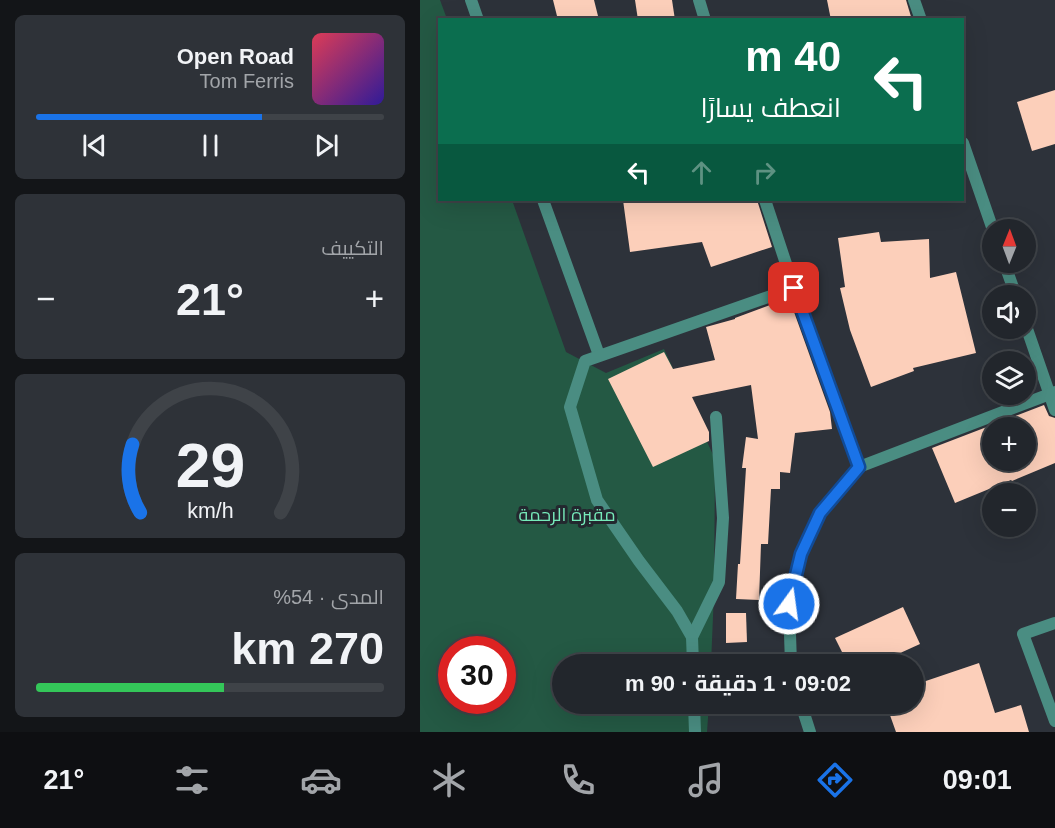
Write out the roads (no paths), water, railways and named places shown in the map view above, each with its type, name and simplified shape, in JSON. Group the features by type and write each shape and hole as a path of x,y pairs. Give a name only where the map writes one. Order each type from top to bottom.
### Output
{"street":[{"path":"471,0 477,18"},
{"path":"699,0 704,18"},
{"path":"914,0 920,18"},
{"path":"964,146 989,219"},
{"path":"543,201 599,355"},
{"path":"765,201 794,288 859,467"},
{"path":"693,654 692,637 677,611 597,500 570,407 585,361 794,288"},
{"path":"1031,339 1052,393 1055,410"},
{"path":"791,654 789,604 801,554 820,513 859,467 1052,393"},
{"path":"692,637 719,582 723,518 716,417"},
{"path":"1055,623 1023,634 1055,721"},
{"path":"694,714 695,732"},
{"path":"804,714 810,732"}],"park label":[{"name":"مقبرة الرحمة","path":"567,515"}]}
